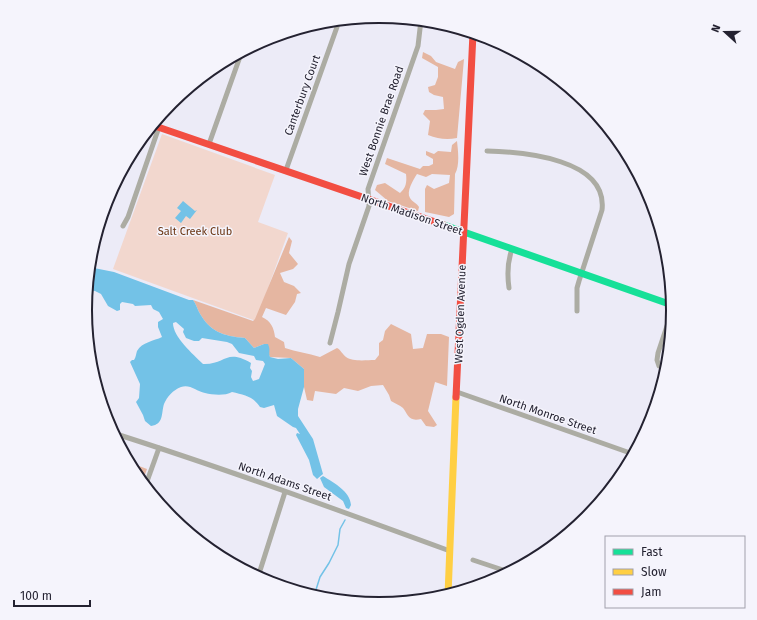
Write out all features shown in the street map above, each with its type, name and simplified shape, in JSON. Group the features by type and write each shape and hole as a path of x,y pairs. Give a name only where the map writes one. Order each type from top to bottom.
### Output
{"main road":[{"name":"West Ogden Avenue","path":"448,588 473,39"},
{"name":"North Madison Street","path":"158,127 286,170 666,303"}],"street":[{"name":"West Bonnie Brae Road","path":"330,343 349,264 369,206 368,189 418,46 420,26"},
{"name":"Canterbury Court","path":"286,170 337,27"},
{"path":"209,144 239,59"},
{"path":"123,226 128,217 153,133"},
{"path":"487,151 523,153 553,160 583,172 595,182 602,195 602,210 577,288 577,311"},
{"path":"509,288 507,265 512,249"},
{"path":"659,366 657,360 658,353 664,334"},
{"name":"North Monroe Street","path":"457,392 628,452"},
{"name":"North Adams Street","path":"120,435 286,492 450,551"},
{"path":"148,480 159,448"},
{"path":"260,571 286,492"},
{"path":"473,560 500,569"}],"green space":[{"name":"Salt Creek Club","path":"162,134 275,175 258,222 288,233 256,321 113,269"}],"shaded area":[{"path":"423,52 431,56 436,62 455,69 458,62 464,59 457,138 442,139 428,135 430,121 423,114 425,110 444,109 443,97 429,92 428,87 435,85 438,77 438,67 422,58"},
{"path":"457,141 458,162 455,174 454,214 449,217 425,212 425,189 427,185 434,189 449,183 450,175 432,174 426,177 417,174 410,186 409,195 419,207 418,211 388,201 375,190 377,185 385,183 400,193 405,187 406,174 385,164 387,158 420,169 423,166 433,164 433,159 426,155 426,151 434,154 438,151 451,152 452,145"},
{"path":"289,237 292,241 289,253 298,264 293,269 280,273 284,282 294,286 301,293 297,294 295,302 286,315 266,308 262,317 272,325 275,337 284,342 285,348 320,357 337,348 346,357 352,360 375,360 379,355 379,343 383,340 385,331 391,324 411,334 413,349 423,348 427,334 441,334 449,337 447,386 435,382 428,411 437,425 434,427 426,426 421,419 417,420 411,418 407,415 403,408 391,401 383,385 371,386 358,391 344,388 336,394 315,391 313,401 307,400 304,387 304,369 291,358 270,357 264,344 254,348 245,338 230,336 218,332 203,319 193,300 253,321"},
{"path":"139,467 147,469 145,476 140,469"}],"water":[{"path":"183,201 195,211 197,210 190,219 186,216 181,223 175,218 181,211 177,208"},
{"path":"95,268 114,272 189,300 193,300 203,319 218,332 230,336 245,338 254,348 268,344 270,357 278,359 291,358 304,369 304,387 298,409 298,416 313,439 323,474 317,479 313,475 309,460 296,435 297,433 300,434 296,428 277,416 274,405 264,408 260,407 248,396 232,392 222,395 212,394 184,386 175,390 169,396 164,404 160,421 151,426 145,421 136,402 139,398 140,384 130,362 136,357 139,348 148,342 162,337 158,327 158,322 163,319 159,312 153,309 151,305 135,306 133,304 122,302 120,304 120,310 117,311 108,306 101,294 92,291","holes":["176,322 184,329 183,332 186,338 194,341 199,341 202,338 227,342 232,344 239,353 254,356 256,360 263,361 265,364 259,379 253,381 251,377 251,363 236,357 226,358 211,364 203,364 176,334 173,323"]},
{"path":"323,476 345,492 350,500 351,505 349,509 346,508 343,501 324,487 320,478"}],"waterway":[{"path":"316,590 320,577 338,545 340,529 345,520"}],"traffic: fast":[{"path":"444,225 666,303"}],"traffic: slow":[{"path":"448,588 456,397"}],"traffic: jam":[{"path":"456,397 473,39"},
{"path":"158,127 444,225"}]}
